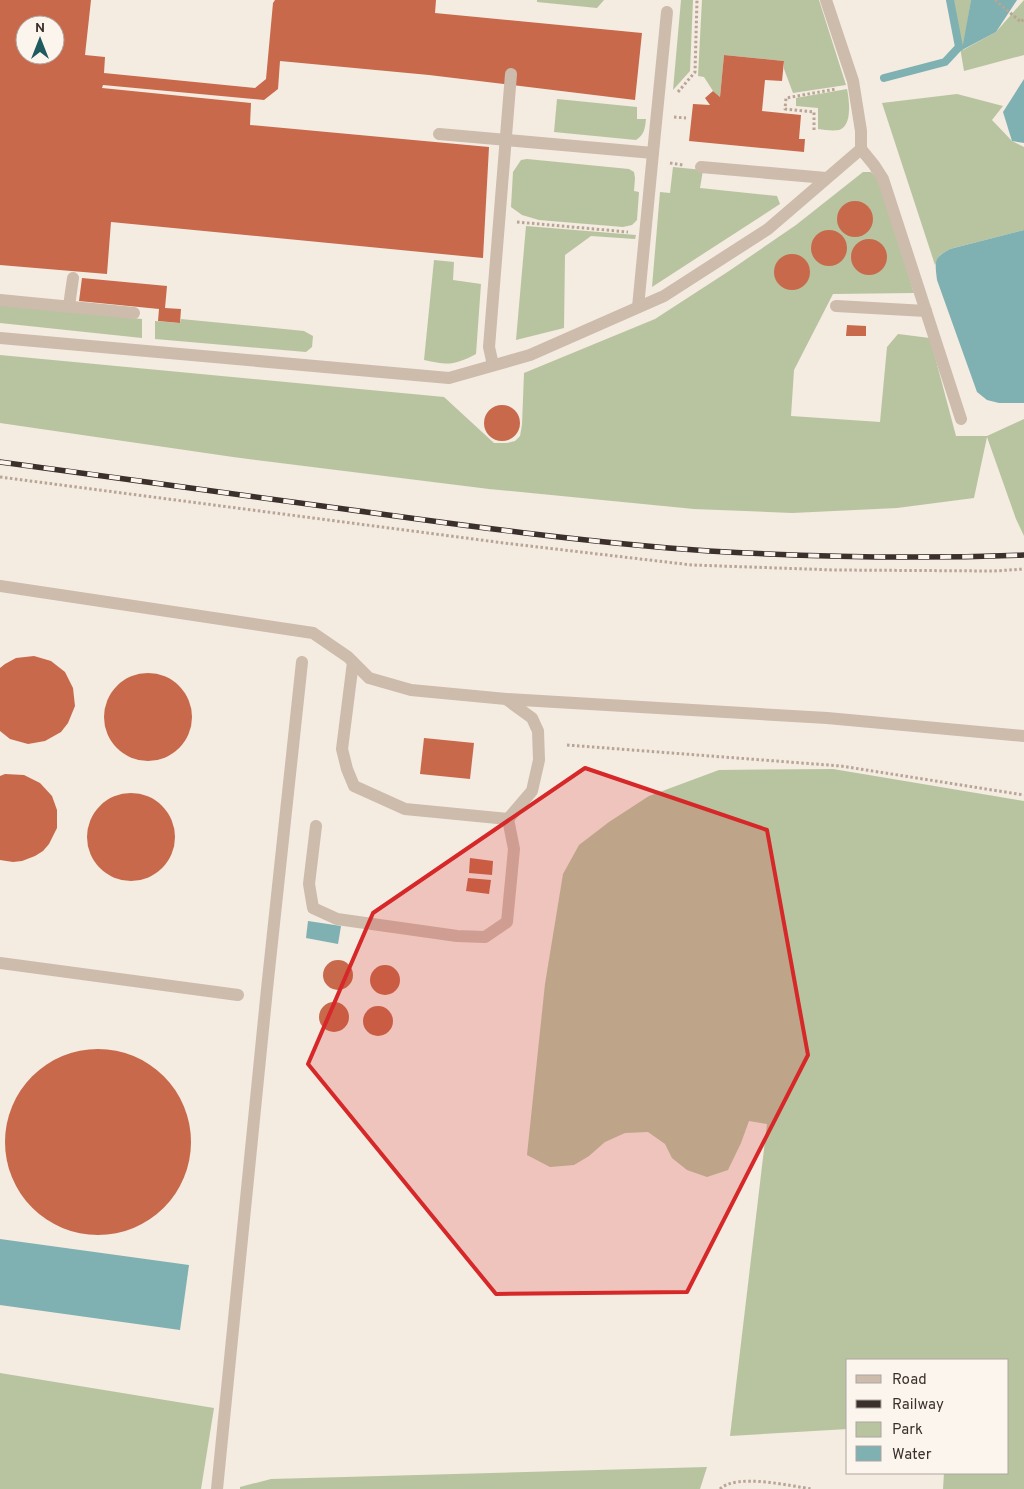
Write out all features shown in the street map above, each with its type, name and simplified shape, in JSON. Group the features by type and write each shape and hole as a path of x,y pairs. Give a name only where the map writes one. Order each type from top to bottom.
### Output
{"lane":[{"path":"826,0 854,86 861,131 861,149 874,165 882,180 961,419"},
{"path":"638,307 667,12"},
{"path":"493,365 489,348 510,74"},
{"path":"439,134 653,153"},
{"path":"0,338 448,378 530,355 664,296 768,229 861,149"},
{"path":"701,167 826,178"},
{"path":"69,306 73,278"},
{"path":"0,300 134,313"},
{"path":"836,306 926,312"},
{"path":"0,586 313,633 353,662 369,678 411,690 506,699 827,718 1024,736"},
{"path":"217,1489 302,662"},
{"path":"353,662 342,749 354,786 406,809 508,819"},
{"path":"506,699 532,718 538,732 540,760 532,791 508,819"},
{"path":"316,826 309,884 313,908 337,919 457,936 485,937 507,922 514,849 508,819"},
{"path":"0,963 238,995"}],"path":[{"path":"673,98 695,72 697,0"},
{"path":"995,0 1021,22 1024,19"},
{"path":"814,130 814,112 785,109 786,98 854,86"},
{"path":"668,163 701,167"},
{"path":"499,220 645,234"},
{"path":"0,477 504,543 692,565 835,570 994,570 1024,568"},
{"path":"567,745 840,766 1024,794"},
{"path":"720,1489 725,1484 757,1480 812,1489"}],"highlighted area":[{"path":"585,768 767,830 808,1055 687,1292 496,1294 308,1064 373,913"}],"green space":[{"path":"537,0 604,0 597,8 537,2"},
{"path":"681,0 693,0 690,71 673,90"},
{"path":"702,0 819,0 846,85 793,93 784,69 784,61 724,55 720,97 713,91 704,77 698,76"},
{"path":"952,0 971,0 963,50 996,32 1024,0 1024,55 964,71"},
{"path":"847,89 848,118 843,128 839,130 818,129 818,108 796,106 796,98"},
{"path":"957,94 1003,106 992,120 1012,141 1024,147 1024,230 950,249 940,255 935,265 882,103"},
{"path":"557,99 637,107 637,119 646,119 644,131 636,140 554,132"},
{"path":"521,160 629,169 634,172 634,191 639,192 637,220 632,225 623,227 539,220 522,215 511,207 513,172"},
{"path":"673,167 703,170 700,188 777,196 780,204 652,287 660,192 670,193"},
{"path":"863,172 871,172 878,179 914,293 833,294 794,370 791,416 880,422 887,347 898,334 930,338 956,436 987,436 1024,419 1024,536 1016,519 987,437 974,498 897,508 792,513 694,509 489,489 233,457 0,423 0,355 444,397 494,443 515,441 520,436 522,425 524,373 655,319 796,225"},
{"path":"526,226 636,235 635,239 591,236 565,255 564,328 516,340"},
{"path":"434,260 454,262 453,280 481,284 476,354 462,361 445,363 424,360"},
{"path":"0,305 142,319 142,338 0,323"},
{"path":"181,319 304,331 313,336 312,347 306,352 155,339 155,321 180,323"},
{"path":"833,769 1024,801 1024,1489 943,1489 944,1474 1009,1474 1009,1359 846,1359 846,1429 730,1436 767,1124 749,1121 728,1170 707,1177 687,1170 672,1158 665,1144 648,1132 625,1133 605,1142 589,1156 574,1165 550,1167 527,1155 545,984 563,874 579,845 609,822 649,796 719,770"},
{"path":"0,1373 214,1408 201,1489 0,1489"},
{"path":"707,1467 700,1489 240,1489 240,1487 271,1479"}],"water":[{"path":"971,0 1017,0 996,32 962,50"},
{"path":"1024,79 1024,143 1012,141 1003,112"},
{"path":"1024,230 1024,403 999,403 987,400 977,392 937,280 936,261 950,249"},
{"path":"308,921 341,926 338,944 306,938"},
{"path":"0,1239 189,1265 180,1330 0,1305"}],"building":[{"path":"0,0 91,0 85,55 105,57 104,73 255,88 266,79 273,3 275,0 436,0 435,13 642,33 635,100 429,75 280,61 278,89 264,100 103,85 102,88 251,103 250,125 489,147 483,258 111,222 107,274 0,265"},
{"path":"724,55 784,61 782,81 765,80 762,111 801,115 799,139 805,139 804,152 689,141 693,104 710,105 705,98 713,91 720,97"},
{"path":"855,201 867,207 873,219 867,231 855,237 843,231 837,219 843,207"},
{"path":"829,230 841,236 847,248 841,260 829,266 817,260 811,248 817,236"},
{"path":"869,239 881,245 887,257 881,269 869,275 857,269 851,257 857,245"},
{"path":"792,254 804,260 810,272 804,284 792,290 780,284 774,272 780,260"},
{"path":"82,278 167,286 165,308 181,309 180,323 158,321 159,309 79,301"},
{"path":"847,325 866,326 866,336 846,336"},
{"path":"502,405 514,411 520,423 514,435 502,441 490,435 484,423 490,411"},
{"path":"34,656 51,661 65,672 73,688 75,706 68,723 61,732 45,741 28,744 10,739 0,731 0,668 16,658"},
{"path":"148,673 165,676 179,686 189,700 192,717 189,734 179,748 165,758 148,761 131,758 117,748 107,734 104,717 107,700 117,686 131,676"},
{"path":"424,738 474,743 470,779 420,774"},
{"path":"5,774 24,775 40,783 52,796 57,810 57,828 49,844 43,851 22,861 0,860 0,776"},
{"path":"131,793 148,796 162,806 172,820 175,837 172,854 162,868 148,878 131,881 114,878 100,868 90,854 87,837 90,820 100,806 114,796"},
{"path":"470,858 493,861 492,875 469,873"},
{"path":"468,878 491,880 489,894 466,891"},
{"path":"338,960 349,964 353,975 349,986 338,990 327,986 323,975 327,964"},
{"path":"385,965 391,966 399,974 399,986 391,994 385,995 379,994 371,986 370,980 371,974 379,966"},
{"path":"334,1002 344,1007 349,1017 344,1027 334,1032 324,1027 319,1017 324,1007"},
{"path":"378,1006 384,1007 392,1015 392,1027 384,1035 378,1036 372,1035 364,1027 363,1021 364,1015 372,1007"},
{"path":"89,1049 107,1049 134,1056 164,1076 184,1106 191,1133 191,1151 184,1178 164,1208 134,1228 107,1235 89,1235 71,1231 54,1224 39,1214 26,1201 16,1186 9,1169 5,1151 5,1133 9,1115 16,1098 26,1083 39,1070 54,1060 71,1053"}],"waterway":[{"path":"884,78 945,62 959,47 950,0"}],"railway":[{"path":"0,462 490,529 665,548 827,556 945,557 1024,555"}]}
